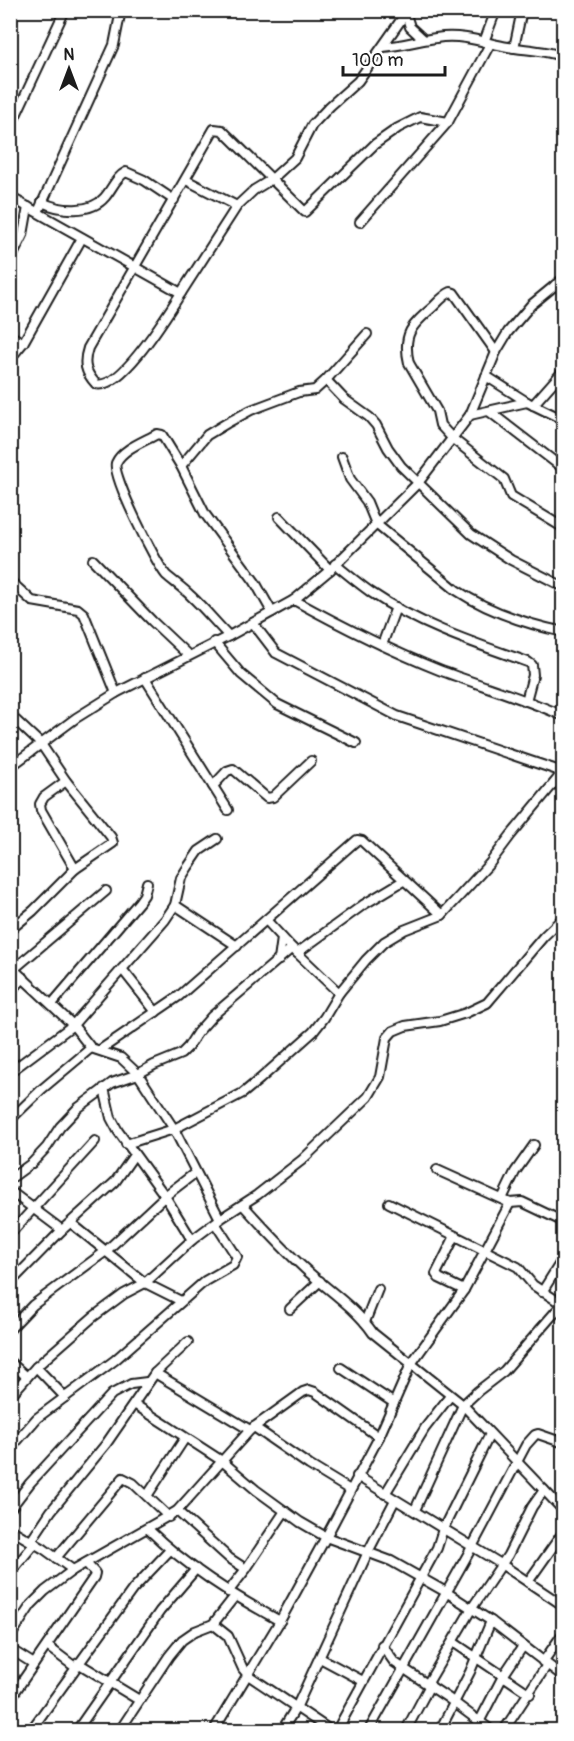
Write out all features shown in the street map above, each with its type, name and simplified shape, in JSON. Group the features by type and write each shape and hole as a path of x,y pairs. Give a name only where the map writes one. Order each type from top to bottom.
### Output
{"street":[{"path":"10,128 65,10"},
{"path":"38,212 114,45 121,10"},
{"path":"360,222 448,122 487,43 496,10"},
{"path":"514,48 522,10"},
{"path":"407,12 411,27 423,39"},
{"path":"407,12 358,81 312,125 295,158 272,179 254,190 237,206 181,293 130,365 105,384 96,384 85,368 84,360 88,348 133,267 186,180 211,131 218,128 272,179 305,212 375,144 398,128 420,117 448,122"},
{"path":"383,47 423,39 453,37 564,57"},
{"path":"42,202 63,209 96,205 104,199 119,176 126,172 144,180 174,200"},
{"path":"186,180 237,206"},
{"path":"10,197 181,293"},
{"path":"10,261 23,235 28,207"},
{"path":"10,359 22,343 82,238"},
{"path":"10,766 76,718 116,693 229,636 294,600 333,567 418,483 470,415 496,352 508,332 531,305 564,278"},
{"path":"555,285 564,291"},
{"path":"496,352 454,293 451,292 410,328 407,345 409,363 437,411 440,425 504,479 511,496 564,528"},
{"path":"181,466 207,435 227,423 251,410 299,392 315,390 367,334"},
{"path":"10,335 22,343"},
{"path":"470,415 530,403 564,370"},
{"path":"486,376 530,403 564,420"},
{"path":"326,380 344,399 369,417 401,466 471,534 511,560 564,587"},
{"path":"490,412 564,469"},
{"path":"229,636 192,597 167,576 157,563 115,471 121,456 160,434 181,466 205,514 255,582 272,612"},
{"path":"342,457 350,478 368,502 376,525 470,599 538,626 564,632"},
{"path":"279,516 333,567 372,593 453,635 528,662 532,665 533,675 526,701"},
{"path":"93,560 188,655"},
{"path":"10,581 32,602 78,609 84,614 116,693"},
{"path":"294,600 353,632 439,670 559,714"},
{"path":"382,645 396,607"},
{"path":"126,1144 174,1130 252,1086 313,1032 339,993 384,942 404,930 442,915 490,863 559,777 557,770 523,757 397,716 276,653 252,623"},
{"path":"214,642 256,689 277,704 356,743"},
{"path":"145,678 228,810"},
{"path":"10,715 41,744 66,781 111,837 113,843 75,868 33,911 10,930"},
{"path":"213,786 227,771 233,769 267,798 273,797 311,761"},
{"path":"66,781 44,797 40,804 41,810 75,868"},
{"path":"10,1072 73,1025 175,905 181,878 200,851 216,839"},
{"path":"10,1120 42,1089 95,1049 179,996 357,840 362,841 442,915"},
{"path":"10,1179 39,1155 78,1108 104,1088 181,1054 212,1016 279,960 363,904 403,881"},
{"path":"52,1004 139,902 147,883"},
{"path":"10,1449 34,1421 115,1360 205,1281 236,1261 235,1253 217,1221 174,1130 138,1074 121,1058 95,1049 13,968 106,891"},
{"path":"175,905 237,946"},
{"path":"10,1396 36,1367 93,1317 124,1294 146,1282 192,1240 302,1160 368,1097 380,1077 387,1038 393,1031 405,1026 440,1021 466,1013 487,1003 544,936 564,917"},
{"path":"266,920 294,951 339,993"},
{"path":"279,960 282,938"},
{"path":"122,969 156,1012"},
{"path":"10,991 24,978"},
{"path":"104,1088 111,1118 126,1144 165,1196 192,1240"},
{"path":"10,1234 95,1141"},
{"path":"214,1731 280,1621 326,1537 379,1437 411,1364 464,1290 506,1201 515,1172 534,1145"},
{"path":"10,1283 62,1230 115,1182 134,1155"},
{"path":"437,1170 506,1201 522,1202 564,1222"},
{"path":"10,1329 33,1305 106,1251 165,1196 195,1173"},
{"path":"10,1191 62,1230"},
{"path":"389,1203 518,1267 542,1292 563,1303 504,1371 463,1406 415,1510"},
{"path":"243,1205 274,1239 365,1322 373,1333 463,1406 564,1511"},
{"path":"71,1223 146,1282 181,1301"},
{"path":"455,1236 436,1274 439,1278 464,1290"},
{"path":"542,1292 564,1257"},
{"path":"290,1309 320,1281"},
{"path":"365,1322 378,1289"},
{"path":"10,1574 33,1542 51,1511 106,1444 147,1382 188,1342"},
{"path":"10,1362 27,1377"},
{"path":"36,1367 65,1397"},
{"path":"341,1368 394,1403"},
{"path":"154,1373 252,1428 350,1490"},
{"path":"10,1509 30,1483 112,1394 131,1384 147,1382"},
{"path":"10,1637 37,1598 73,1570 177,1511 252,1428 303,1392 309,1390 315,1392 379,1437"},
{"path":"385,1494 425,1428 450,1396"},
{"path":"134,1404 222,1461 285,1511 326,1537 391,1561 446,1592 491,1621 564,1677"},
{"path":"369,1731 526,1445 535,1435 562,1442 564,1431"},
{"path":"337,1731 437,1548 443,1529 490,1434"},
{"path":"147,1496 185,1438"},
{"path":"357,1476 501,1564 564,1606"},
{"path":"56,1557 123,1478 130,1480 169,1517"},
{"path":"406,1731 429,1684 472,1608 521,1531 543,1490"},
{"path":"282,1731 297,1707 368,1552 395,1500"},
{"path":"177,1511 229,1558 246,1569"},
{"path":"120,1731 139,1700 183,1640 195,1631 213,1624 285,1511"},
{"path":"10,1529 73,1570"},
{"path":"148,1529 170,1550 196,1569 232,1594 280,1621"},
{"path":"528,1582 564,1531"},
{"path":"31,1731 76,1665 133,1589 170,1550"},
{"path":"10,1699 95,1575 86,1563"},
{"path":"77,1731 170,1598 196,1569"},
{"path":"440,1731 477,1658 491,1621"},
{"path":"213,1624 228,1636 248,1675 330,1731"},
{"path":"504,1731 530,1694 564,1632"},
{"path":"453,1642 530,1694"},
{"path":"382,1645 394,1662 429,1684 492,1731"},
{"path":"47,1646 139,1700"},
{"path":"475,1731 503,1676 523,1646"},
{"path":"10,1649 34,1664"},
{"path":"320,1658 363,1681"},
{"path":"374,1661 394,1662"}]}
